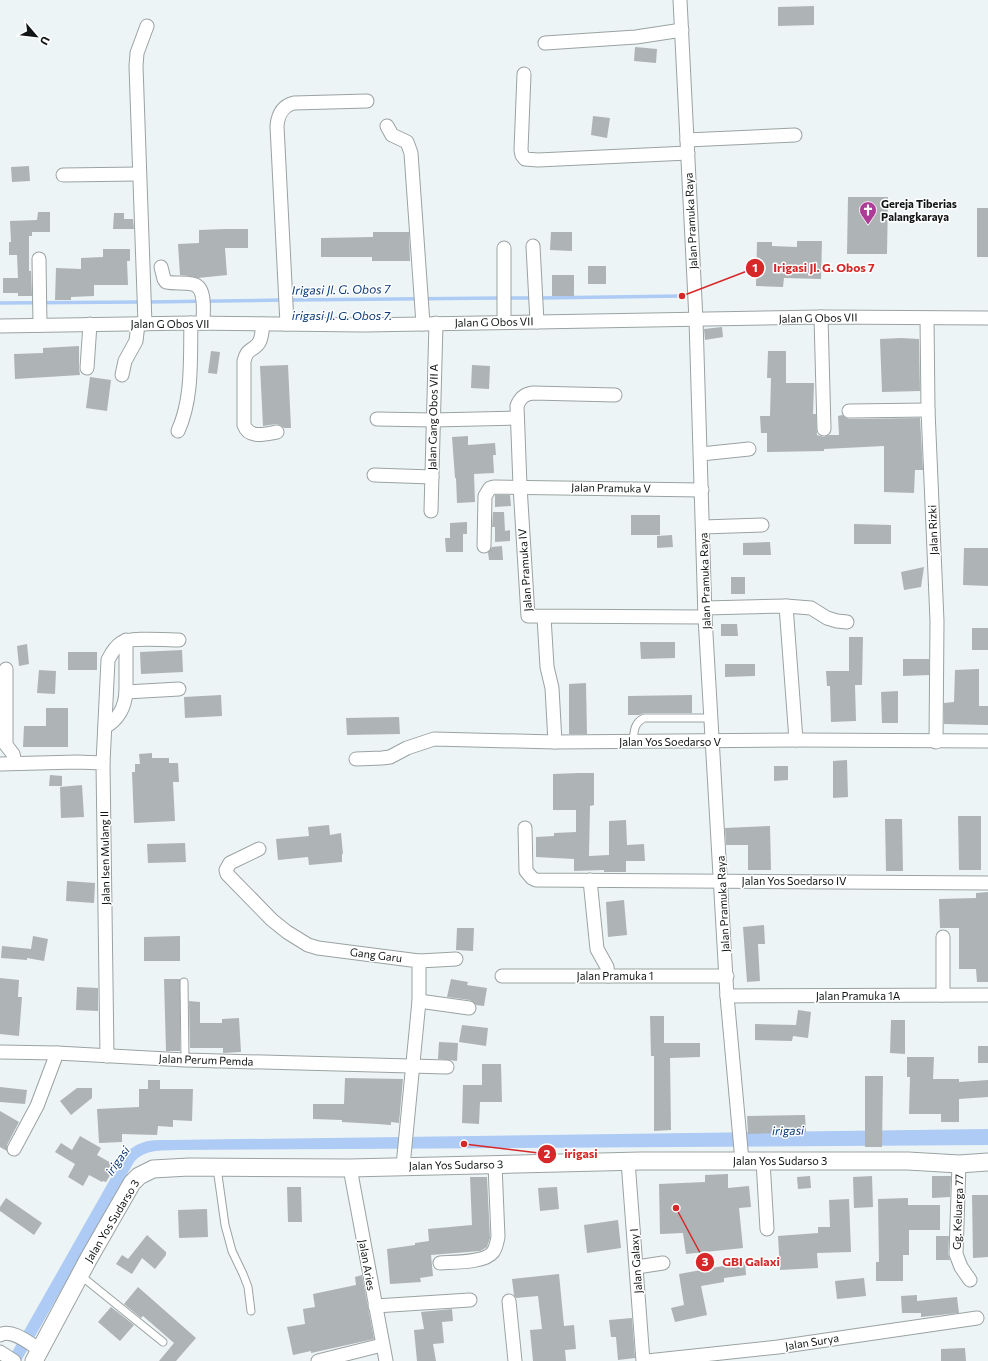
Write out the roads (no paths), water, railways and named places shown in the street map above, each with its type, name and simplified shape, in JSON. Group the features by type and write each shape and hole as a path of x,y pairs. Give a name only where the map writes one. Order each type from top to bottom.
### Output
{"street":[{"name":"Jalan Pramuka Raya","path":"680,0 696,320 705,612 714,742 727,996 741,1159"},
{"path":"122,375 125,361 136,341 141,324 136,66 138,53 147,26"},
{"path":"545,43 636,37 682,30"},
{"path":"524,74 521,150 523,158 525,159 538,160 688,154"},
{"path":"287,324 277,126 280,112 284,108 294,103 367,101"},
{"name":"Jalan Gang Obos VII A","path":"387,126 391,134 407,142 411,153 429,324 433,420 431,511"},
{"path":"687,140 795,135"},
{"path":"62,175 139,174"},
{"path":"533,246 537,322"},
{"path":"504,248 504,322"},
{"path":"39,260 40,325"},
{"path":"161,267 166,282 191,283 198,286 202,292 186,410 178,431"},
{"path":"822,317 824,429"},
{"name":"Jalan G Obos VII","path":"0,326 197,323 429,324 822,317 988,318"},
{"name":"Jalan Rizki","path":"927,318 928,410 937,622 936,742"},
{"path":"87,368 90,324"},
{"path":"263,324 259,342 248,352 244,361 244,425 251,434 258,435 277,432"},
{"name":"Jalan Pramuka IV","path":"615,395 528,394 523,396 519,401 517,418 528,616 544,617 705,612 786,606 811,608 827,618 847,622"},
{"path":"849,411 928,410"},
{"path":"377,419 433,420 517,418"},
{"path":"700,454 749,449"},
{"path":"374,475 432,477"},
{"name":"Jalan Pramuka V","path":"484,546 484,502 490,488 520,486 702,490"},
{"path":"703,527 762,525"},
{"path":"786,606 796,740"},
{"path":"544,617 547,667 552,688 555,742"},
{"path":"105,727 120,713 125,700 126,640 179,640"},
{"name":"Jalan Isen Mulang II","path":"107,1056 103,763 108,660 118,645 126,640"},
{"path":"6,668 6,745 13,754 15,763"},
{"path":"126,692 179,689"},
{"name":"Jalan Yos Soedarso V","path":"356,759 390,757 413,746 434,739 555,742 714,742 796,740 936,742 988,741"},
{"path":"0,764 77,762 103,763"},
{"name":"Jalan Yos Soedarso IV","path":"525,828 526,871 532,878 541,880 988,883"},
{"name":"Gang Garu","path":"259,849 230,863 226,870 227,874 272,920 287,932 301,941 318,948 419,961"},
{"path":"590,880 597,949 607,967 608,976"},
{"path":"943,937 943,996"},
{"path":"403,1160 419,1001 419,961 456,959"},
{"name":"Jalan Pramuka 1","path":"502,976 727,976"},
{"name":"Jalan Pramuka 1A","path":"727,996 988,995"},
{"path":"419,1001 469,1008"},
{"name":"Jalan Perum Pemda","path":"0,1052 57,1053 185,1060 447,1067"},
{"path":"14,1150 37,1106 57,1053"},
{"name":"Jalan Yos Sudarso 3","path":"35,1352 132,1183 139,1176 153,1169 217,1167 350,1168 403,1160 495,1165 741,1159 763,1161 908,1161 959,1164 988,1162"},
{"name":"Jalan Galaxy I","path":"634,1161 648,1265 649,1361"},
{"path":"763,1161 767,1229"},
{"name":"Gg. Keluarga 77","path":"959,1164 956,1254 961,1267 970,1280"},
{"path":"440,1263 484,1259 493,1252 498,1237 495,1165"},
{"name":"Jalan Aries","path":"350,1168 386,1361"},
{"path":"375,1306 470,1300"},
{"path":"509,1301 515,1361"},
{"name":"Jalan Surya","path":"649,1361 778,1347 977,1318"},
{"path":"0,1335 8,1333 18,1337 35,1352"},
{"path":"318,1361 382,1345"}],"lane":[{"path":"633,742 636,724 644,718 712,718"},
{"path":"184,982 185,1060"},
{"path":"217,1167 225,1225 232,1251 248,1287 251,1311"},
{"path":"80,1275 163,1342"}],"water":[{"path":"988,1129 988,1145 176,1150 148,1153 138,1158 134,1162 21,1361 7,1361 125,1153 131,1148 147,1141"}],"waterway":[{"name":"Irigasi Jl. G. Obos 7","path":"539,298 682,296"},
{"name":"Irigasi Jl. G. Obos 7","path":"289,300 501,298"},
{"name":"Irigasi Jl. G. Obos 7","path":"507,298 533,298"},
{"name":"Irigasi Jl. G. Obos 7","path":"147,302 283,300"},
{"name":"Irigasi Jl. G. Obos 7","path":"0,303 141,302"}],"place":[{"name":"Gereja Tiberias Palangkaraya","path":"868,225"},
{"name":"Irigasi Jl. G. Obos 7","path":"682,296"},
{"name":"irigasi","path":"464,1144"},
{"name":"GBI Galaxi","path":"676,1208"}],"water label":[{"name":"irigasi Jl. G. Obos 7.","path":"342,316"}]}
